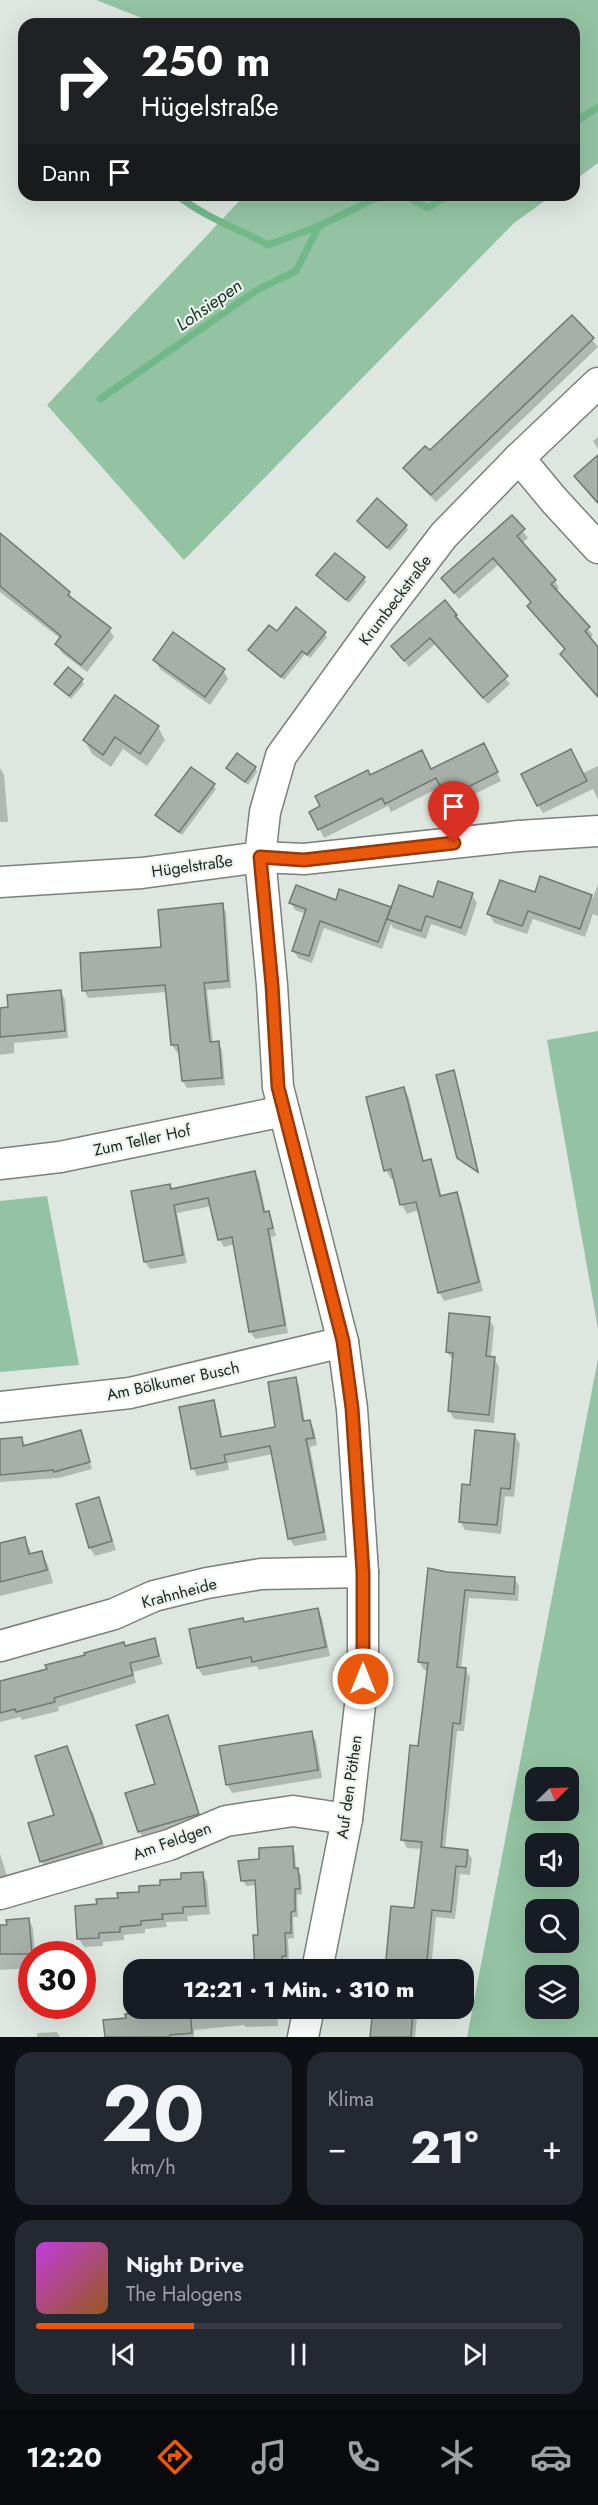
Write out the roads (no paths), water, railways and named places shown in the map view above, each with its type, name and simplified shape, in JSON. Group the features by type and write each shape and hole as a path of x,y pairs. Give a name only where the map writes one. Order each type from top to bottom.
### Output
{"street":[{"name":"Krumbeckstraße","path":"260,857 265,812 281,756 379,620 444,535 519,458 598,383"},
{"path":"519,458 553,500 598,548"},
{"name":"Hügelstraße","path":"0,882 142,873 260,857 304,860 519,836 598,831"},
{"name":"Auf den Pöthen","path":"260,857 272,985 278,1087 343,1341 352,1408 363,1572 363,1679 347,1819 319,1959"},
{"name":"Zum Teller Hof","path":"0,1164 60,1157 284,1111"},
{"name":"Am Bölkumer Busch","path":"0,1407 130,1393 343,1341"},
{"name":"Krahnheide","path":"0,1646 114,1614 154,1596 207,1583 261,1574 363,1572"},
{"name":"Am Feldgen","path":"0,1894 168,1845 226,1821 293,1811 347,1819"},
{"path":"303,2037 307,2019"}],"waterway":[{"name":"Lohsiepen","path":"580,119 598,107"},
{"name":"Lohsiepen","path":"184,201 209,216 268,245 319,226"},
{"name":"Lohsiepen","path":"100,399 257,290 296,271 319,226 370,201"},
{"name":"Lohsiepen","path":"415,201 427,208 439,201"}]}
